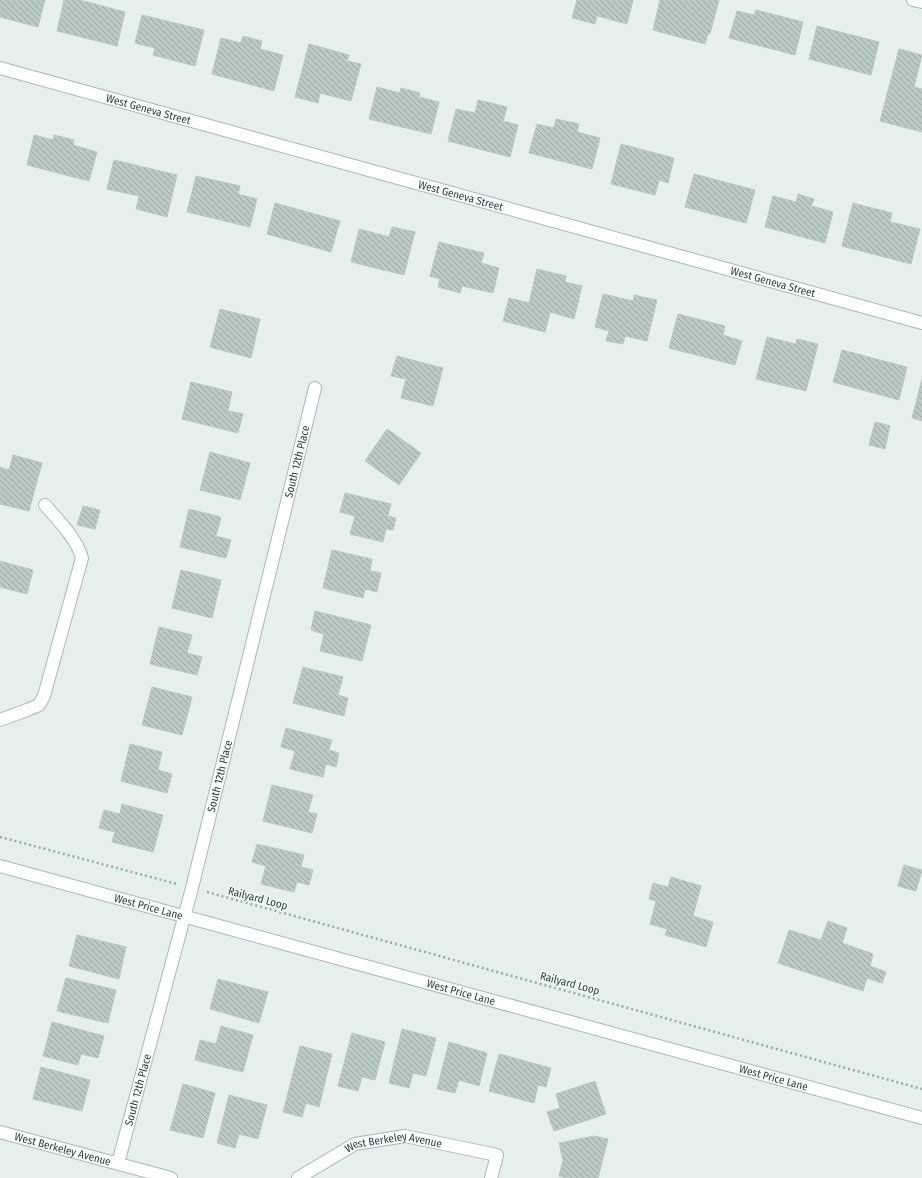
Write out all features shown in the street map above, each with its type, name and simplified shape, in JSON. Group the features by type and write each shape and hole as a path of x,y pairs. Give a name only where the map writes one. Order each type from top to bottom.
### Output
{"street":[{"path":"913,0 922,2"},
{"name":"West Geneva Street","path":"0,68 922,322"},
{"name":"South 12th Place","path":"118,1163 184,916 315,388"},
{"path":"0,720 39,704 44,696 82,558 80,550 75,542 45,505"},
{"name":"West Price Lane","path":"0,866 922,1118"},
{"name":"West Berkeley Avenue","path":"0,1132 171,1178"},
{"name":"West Berkeley Avenue","path":"298,1178 355,1144 405,1136 497,1155 491,1178"}],"path":[{"path":"0,837 169,882"},
{"name":"Railyard Loop","path":"214,894 922,1089"}],"building":[{"path":"0,0 45,0 38,27 0,17"},
{"path":"64,0 80,0 125,12 117,46 57,31"},
{"path":"577,0 633,0 627,24 597,16 595,24 572,18"},
{"path":"660,0 719,0 710,34 708,34 705,44 653,30"},
{"path":"756,10 803,22 795,55 729,38 737,11 754,15"},
{"path":"142,15 204,30 195,66 153,55 155,48 135,43"},
{"path":"817,26 879,42 871,75 809,59"},
{"path":"243,36 262,41 260,49 283,55 274,91 212,74 221,38 241,43"},
{"path":"309,44 349,55 347,61 361,64 351,101 320,93 318,103 295,97"},
{"path":"899,49 922,55 914,87 922,89 922,132 880,121"},
{"path":"377,87 400,93 401,88 420,93 419,97 439,102 431,134 369,119"},
{"path":"478,100 507,107 503,121 518,125 510,157 448,141 456,109 475,113"},
{"path":"556,119 579,124 577,132 600,138 592,169 529,153 537,124 554,128"},
{"path":"34,135 53,140 54,135 74,140 73,145 97,152 89,181 27,165"},
{"path":"621,144 674,158 668,183 659,180 655,195 611,184"},
{"path":"114,160 177,175 167,217 136,209 139,196 107,189"},
{"path":"694,174 755,190 746,223 685,207"},
{"path":"196,176 240,186 238,194 257,199 250,227 187,212"},
{"path":"798,194 814,199 811,206 833,212 825,243 765,227 773,196 796,202"},
{"path":"275,203 340,221 331,252 267,234"},
{"path":"853,203 892,213 890,222 920,229 911,264 842,246"},
{"path":"392,227 415,232 404,275 351,262 359,229 389,237"},
{"path":"439,242 484,253 481,263 499,268 493,293 462,286 460,293 438,287 440,279 430,276"},
{"path":"537,269 566,276 565,282 582,286 574,319 550,312 545,332 503,321 509,298 529,303"},
{"path":"603,294 633,301 634,295 657,300 647,341 625,336 623,344 606,341 609,331 595,327"},
{"path":"220,309 260,319 251,358 210,347"},
{"path":"678,314 725,326 723,335 742,341 735,365 669,348"},
{"path":"767,337 796,344 797,339 818,344 806,391 756,379"},
{"path":"842,350 907,367 899,400 833,382"},
{"path":"397,356 443,368 433,406 401,398 406,379 391,376"},
{"path":"922,379 922,421 912,418"},
{"path":"191,382 232,392 228,411 243,414 238,433 182,419"},
{"path":"875,422 890,426 885,449 869,445"},
{"path":"387,429 421,453 399,485 365,461"},
{"path":"210,452 250,463 240,500 200,490"},
{"path":"13,455 42,463 29,511 0,504 0,467 9,470"},
{"path":"345,493 391,504 388,516 396,518 393,530 386,529 383,542 350,534 355,516 340,512"},
{"path":"83,506 100,510 95,529 77,525"},
{"path":"189,509 221,517 216,536 231,540 226,558 180,547"},
{"path":"332,550 372,559 370,571 381,573 377,592 365,589 363,598 323,588"},
{"path":"0,561 33,570 27,594 0,587"},
{"path":"181,570 221,580 212,618 172,608"},
{"path":"315,611 371,625 362,661 320,651 324,634 311,630"},
{"path":"159,627 192,635 187,653 202,657 197,675 150,664"},
{"path":"303,667 343,677 338,695 348,698 344,716 293,703"},
{"path":"152,687 192,697 182,735 142,725"},
{"path":"286,728 332,740 329,750 339,753 336,767 326,764 323,777 290,769 295,751 281,747"},
{"path":"130,744 162,752 158,770 172,774 167,793 121,781"},
{"path":"272,785 313,795 308,812 317,814 312,833 263,821"},
{"path":"122,804 163,815 153,852 112,842 115,832 99,828 104,810 120,814"},
{"path":"257,844 304,855 301,867 313,870 309,885 297,882 294,892 261,884 266,866 252,862"},
{"path":"904,865 922,870 916,891 898,886"},
{"path":"671,877 701,886 693,916 713,922 706,947 665,935 667,929 650,924 656,901 649,899 653,883 668,887"},
{"path":"828,921 847,928 842,943 873,954 870,966 886,972 882,983 867,978 863,991 778,963 789,930 821,940"},
{"path":"77,935 126,947 119,979 69,966"},
{"path":"66,978 116,990 108,1023 57,1011"},
{"path":"218,979 268,992 259,1023 210,1009"},
{"path":"52,1022 104,1036 98,1058 81,1054 78,1065 43,1056"},
{"path":"221,1026 253,1035 243,1072 195,1060 200,1040 216,1044"},
{"path":"402,1029 436,1038 426,1076 413,1073 409,1088 389,1083"},
{"path":"352,1033 385,1042 375,1080 362,1077 358,1091 338,1086"},
{"path":"449,1042 487,1053 479,1086 459,1080 455,1093 437,1089"},
{"path":"300,1046 332,1054 319,1107 306,1103 302,1117 283,1112"},
{"path":"499,1054 551,1068 546,1087 538,1085 534,1103 489,1091"},
{"path":"41,1067 90,1080 82,1111 33,1099"},
{"path":"595,1081 606,1114 554,1131 547,1112 560,1108 556,1094"},
{"path":"183,1084 215,1093 203,1138 170,1130"},
{"path":"229,1095 267,1105 258,1139 239,1134 235,1148 217,1143"},
{"path":"594,1136 608,1139 598,1178 567,1178 559,1176 563,1160 559,1143"}]}
